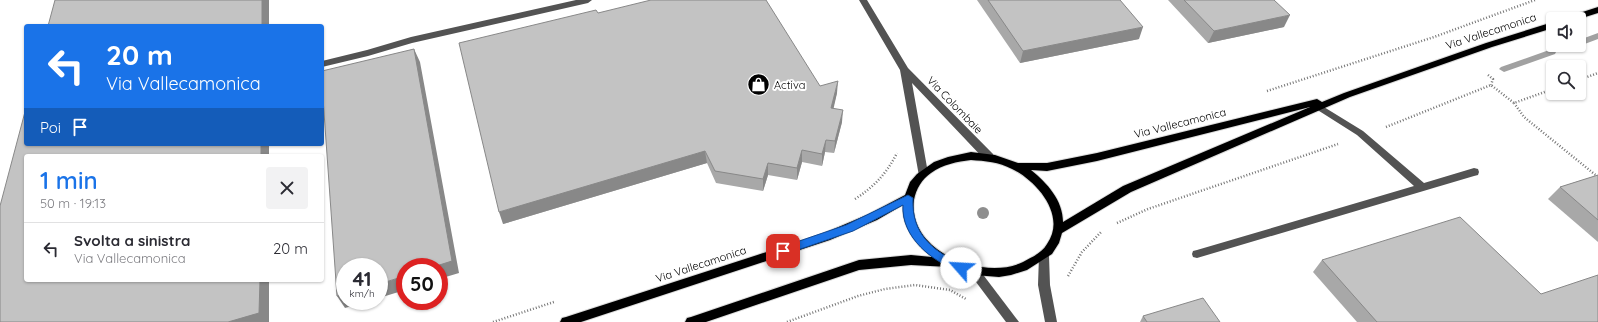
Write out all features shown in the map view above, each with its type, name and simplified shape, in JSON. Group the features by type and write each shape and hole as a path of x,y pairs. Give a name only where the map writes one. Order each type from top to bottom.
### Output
{"main road":[{"path":"1586,14 1598,10"},
{"name":"Via Vallecamonica","path":"1058,230 1127,189 1347,95 1474,50 1546,27"},
{"name":"Via Vallecamonica","path":"1017,166 1047,167 1097,157 1347,95"},
{"path":"691,322 859,265 911,260 949,263 974,271 1000,273 1025,268 1044,256 1053,244 1058,230 1058,215 1054,200 1037,179 1017,166 989,157 970,156 952,158 936,164 923,173 914,184 908,198 908,212 912,226 920,240 933,253 949,263"},
{"name":"Via Vallecamonica","path":"566,322 826,237 873,217 908,198"}],"street":[{"path":"324,64 412,40 588,0"},
{"name":"Via Colombaie","path":"863,0 905,70 989,157"},
{"name":"Via Colombaie","path":"905,70 923,173"},
{"path":"1319,107 1364,136 1422,187"},
{"path":"1197,254 1474,172"},
{"path":"1044,256 1044,285 1051,322"},
{"path":"974,271 1013,322"}],"path":[{"path":"1267,91 1434,37 1535,0"},
{"path":"1586,77 1598,73"},
{"path":"1113,225 1148,209 1364,136 1491,85 1493,79 1488,75"},
{"path":"1491,85 1514,103 1524,117 1598,177"},
{"path":"1514,103 1546,92"},
{"path":"854,200 876,184 889,168 899,148"},
{"path":"1067,282 1077,258 1089,242 1107,228"},
{"path":"787,322 858,296 885,289 915,285 950,290 969,301"},
{"path":"493,322 561,300"}],"building":[{"path":"55,0 262,0 262,24 49,24"},
{"path":"651,0 766,0 820,86 838,81 831,108 843,110 835,141 826,140 822,154 802,150 797,168 768,163 763,179 715,171 705,151 499,212 459,43 596,10 598,13"},
{"path":"988,0 1120,0 1143,27 1023,51"},
{"path":"1184,0 1274,0 1290,15 1214,31"},
{"path":"414,49 452,261 448,262 448,258 396,258 396,279 388,281 388,258 336,258 336,282 324,112 324,71"},
{"path":"24,116 24,146 261,146 261,154 24,154 24,282 260,282 259,313 228,322 0,322 0,206"},
{"path":"1598,175 1598,220 1560,187"},
{"path":"1460,217 1541,294 1598,275 1598,322 1377,322 1322,260"},
{"path":"1203,298 1220,322 1147,322 1143,316"}],"waterway":[{"path":"1586,40 1598,36"},
{"path":"1504,69 1552,52"}],"place":[{"name":"Activa","path":"758,85"}],"route":[{"path":"783,251 849,228 908,198 908,212 912,226 920,240 933,253 949,263 961,268"}]}
